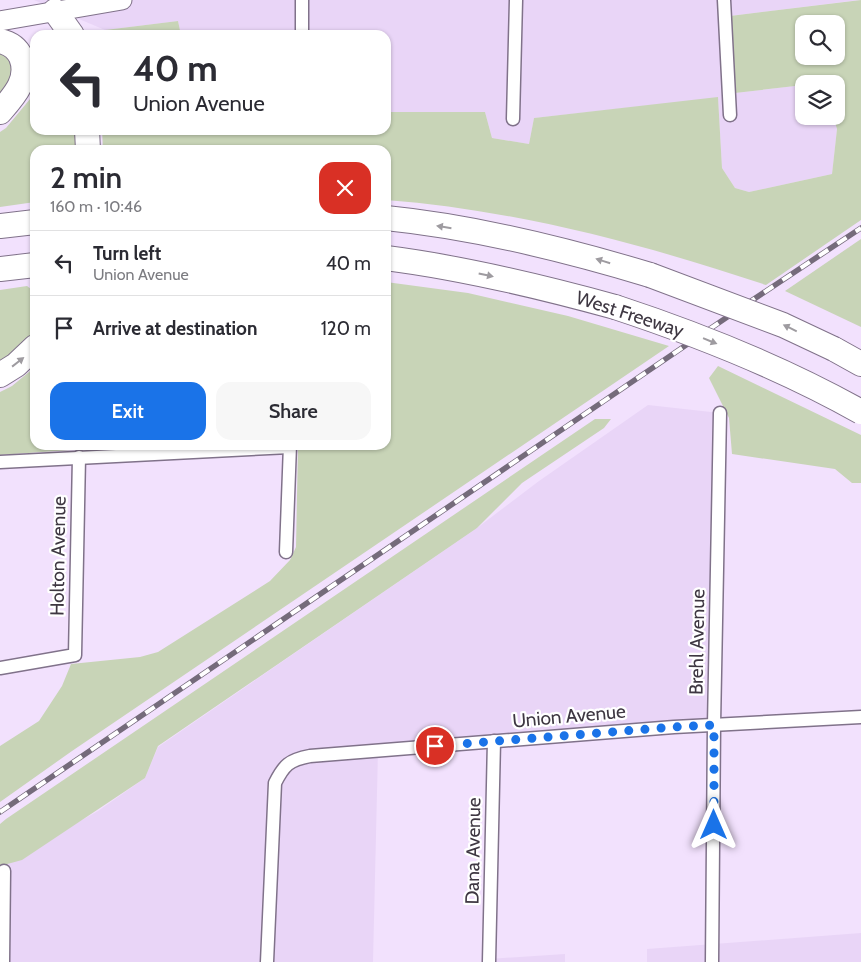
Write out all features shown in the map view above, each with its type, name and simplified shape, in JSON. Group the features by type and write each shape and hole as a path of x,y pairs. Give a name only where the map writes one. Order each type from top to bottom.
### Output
{"highway":[{"path":"50,30 55,11"},
{"path":"55,11 68,30"},
{"path":"0,42 8,42 18,52 24,65 23,79 8,104"},
{"path":"8,104 30,83"},
{"path":"391,219 517,239 650,275 784,325 861,364"},
{"path":"5,225 30,222"},
{"name":"West Freeway","path":"391,259 435,264 558,291 615,307 668,325 762,362 801,380 861,412"},
{"path":"1,269 30,266"},
{"path":"834,349 861,349"},
{"path":"0,375 16,365 30,352"}],"main road":[{"path":"0,21 122,0"}],"street":[{"path":"302,0 302,30"},
{"path":"513,118 516,0"},
{"path":"724,0 730,115"},
{"name":"Brehl Avenue","path":"712,962 720,413"},
{"path":"0,462 213,450"},
{"path":"286,552 290,450"},
{"name":"Holton Avenue","path":"0,668 75,655 79,457"},
{"name":"Union Avenue","path":"267,962 275,783 284,767 296,758 674,727 861,717"},
{"name":"Dana Avenue","path":"489,962 494,741"},
{"path":"3,962 4,871"}],"shaded area":[{"path":"34,0 859,0 730,16 735,93 795,86 795,125 836,125 837,129 832,174 749,192 735,188 722,168 718,98 534,118 529,144 492,138 485,112 391,112 391,30 180,30 178,21 105,30"},
{"path":"648,405 720,413 714,725 378,750 373,962 0,962 0,866 98,811 145,778 158,747 477,528 539,481"},
{"path":"861,933 861,962 647,962 647,949"},
{"path":"565,954 565,962 489,962 489,959"}],"green space":[{"path":"861,0 861,220 766,285 626,243 531,220 435,205 391,201 391,145 103,145 102,135 391,135 391,112 485,112 492,138 529,144 534,118 718,97 722,168 735,188 749,192 832,174 837,129 836,125 845,125 845,75 795,75 795,86 735,93 730,16"},
{"path":"178,21 180,30 105,30"},
{"path":"0,53 13,57 16,72 0,98"},
{"path":"30,99 30,135 75,135 76,145 30,145 30,203 0,207 0,132 6,128"},
{"path":"861,239 861,327 785,291"},
{"path":"391,283 468,293 568,316 669,346 72,751 0,802 0,746 39,721 62,686 71,664 140,657 158,652 270,581 290,560 296,547 298,450 391,450"},
{"path":"27,286 30,288 30,336 23,345 0,362 0,290"},
{"path":"718,366 861,435 861,483 852,483 835,469 732,454 729,418 709,378"},
{"path":"30,371 30,450 71,450 0,455 0,392 12,386"},
{"path":"595,419 611,419 604,428 522,483 477,528 158,746 145,778 22,860 0,866 0,824 6,819"}],"railway":[{"path":"0,812 861,228"}],"route":[{"path":"435,746 714,725 714,825"}]}
